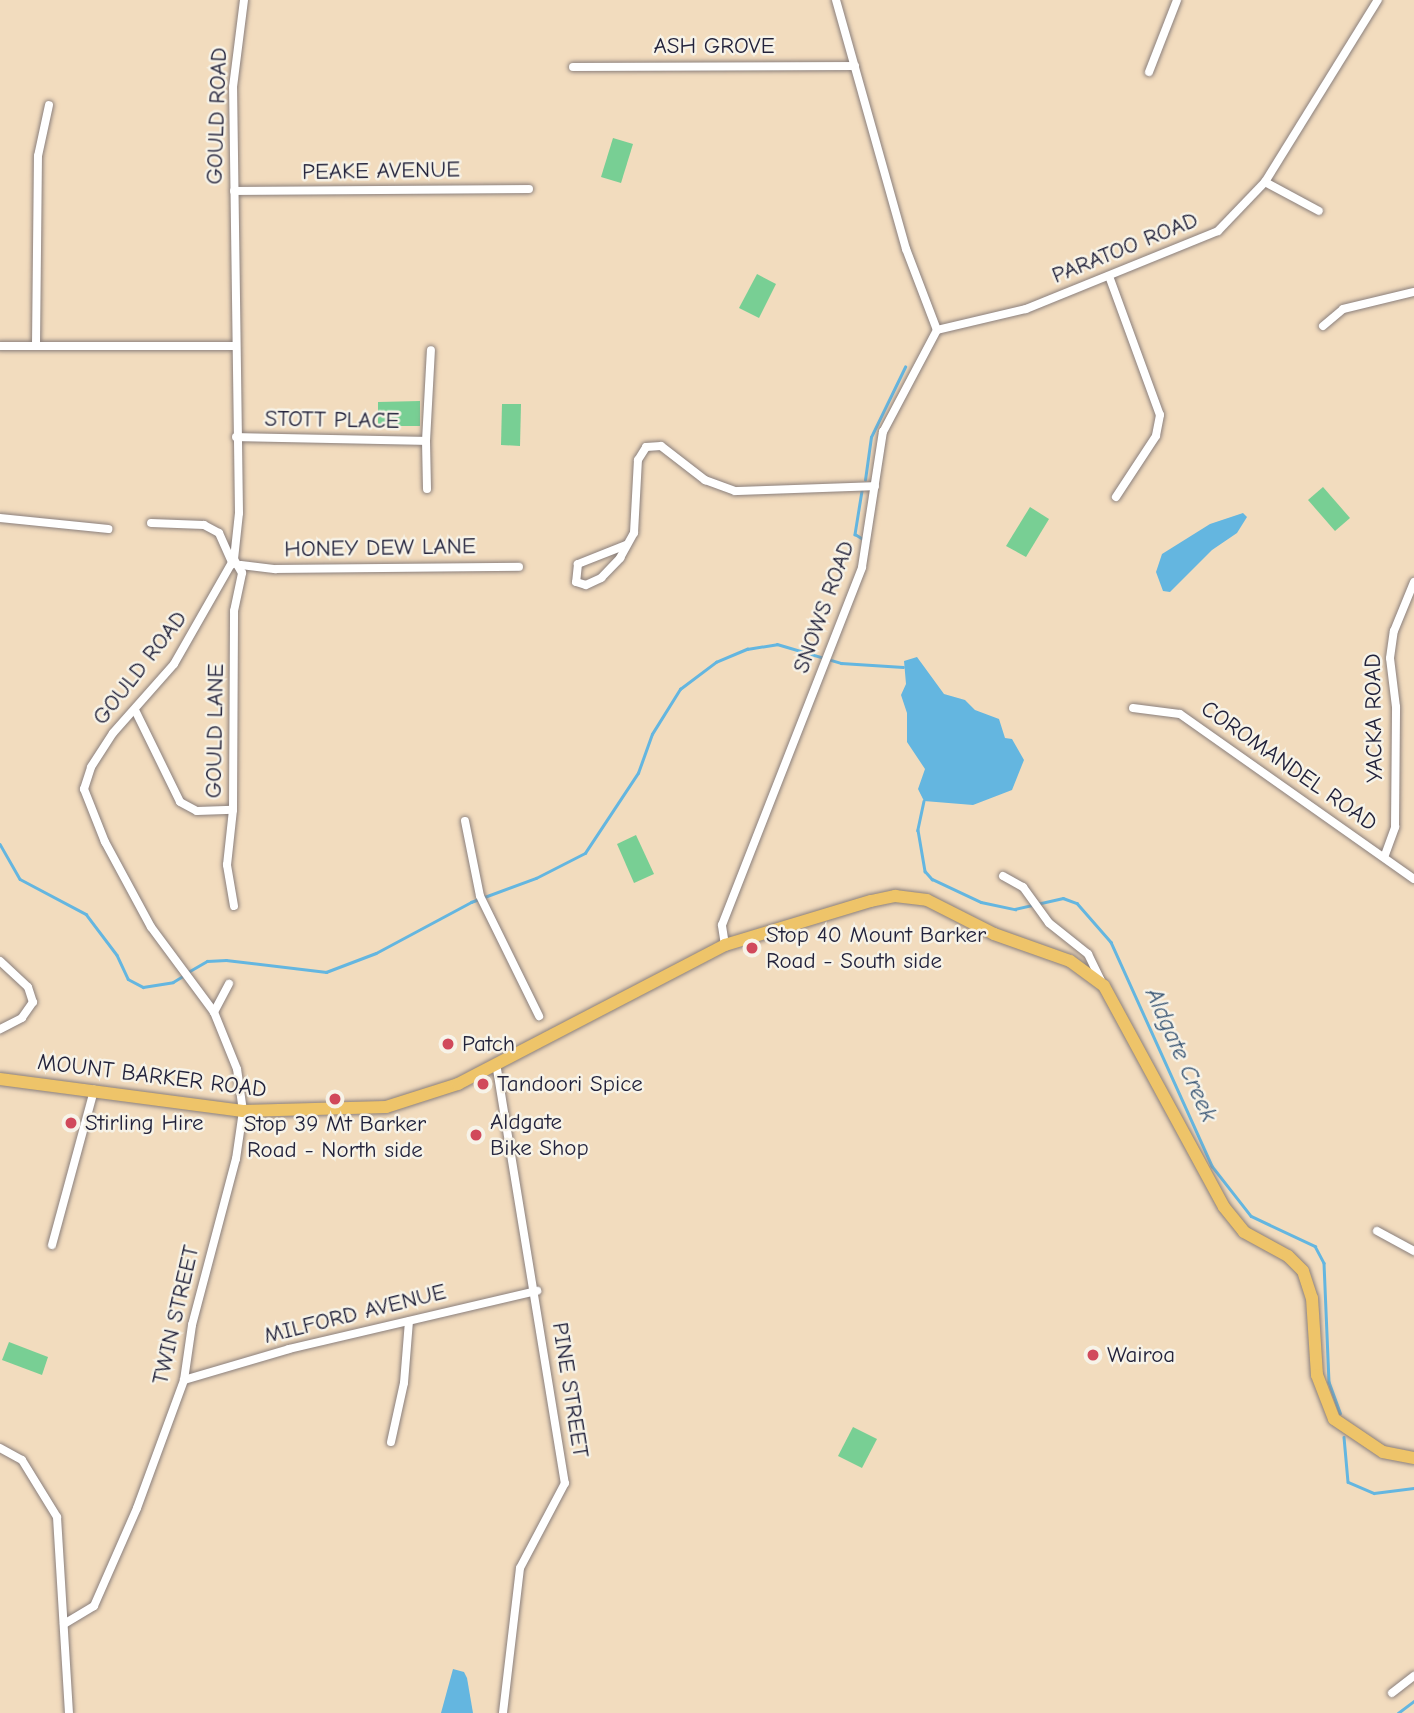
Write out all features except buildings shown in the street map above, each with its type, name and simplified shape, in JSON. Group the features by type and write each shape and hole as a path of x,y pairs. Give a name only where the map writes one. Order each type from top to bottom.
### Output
{"main road":[{"name":"MOUNT BARKER ROAD","path":"0,1079 243,1111 386,1107 438,1094 725,945 895,897 927,900 994,934 1070,961 1104,986 1224,1207 1244,1232 1288,1256 1303,1271 1312,1298 1317,1375 1334,1419 1384,1452 1414,1458"}],"street":[{"name":"GOULD ROAD","path":"243,1111 237,1069 214,1012 151,927 105,842 84,789 91,767 174,664 236,563 239,513 233,87 244,0"},
{"path":"836,0 906,249 937,330"},
{"path":"1149,72 1177,0"},
{"name":"PARATOO ROAD","path":"937,330 1026,309 1218,231 1265,183 1378,0"},
{"name":"ASH GROVE","path":"572,68 684,64 855,66"},
{"path":"36,345 38,156 50,105"},
{"path":"1265,183 1319,211"},
{"name":"PEAKE AVENUE","path":"233,191 529,189"},
{"path":"1109,276 1160,415 1156,436 1116,497"},
{"path":"1322,326 1343,309 1414,292"},
{"name":"SNOWS ROAD","path":"725,945 722,925 831,652 869,542 883,432 937,330"},
{"path":"0,346 235,346"},
{"name":"STOTT PLACE","path":"427,489 430,350"},
{"name":"STOTT PLACE","path":"236,437 426,441"},
{"path":"626,545 578,564 576,582 586,585 601,578 626,545 637,518 638,460 646,447 661,446 705,480 735,491 875,486"},
{"path":"0,518 108,529"},
{"path":"151,523 204,525 219,533 236,563"},
{"name":"HONEY DEW LANE","path":"236,563 276,569 519,567"},
{"name":"GOULD LANE","path":"234,906 227,865 233,810 236,563"},
{"name":"YACKA ROAD","path":"1385,855 1395,827 1396,707 1390,658 1394,631 1414,582"},
{"name":"COROMANDEL ROAD","path":"1133,708 1180,714 1385,855 1414,879"},
{"path":"135,710 180,802 197,811 233,810"},
{"path":"465,821 482,900 539,1016"},
{"path":"1003,876 1023,887 1038,908 1088,954 1104,986"},
{"path":"0,961 28,987 33,1002 22,1018 0,1029"},
{"path":"214,1012 229,984"},
{"name":"PINE STREET","path":"496,1063 537,1291 545,1380 565,1483 520,1568 503,1713"},
{"path":"52,1245 94,1090"},
{"name":"TWIN STREET","path":"64,1623 94,1606 137,1508 184,1380 192,1325 236,1159 243,1111"},
{"path":"1377,1231 1414,1251"},
{"name":"MILFORD AVENUE","path":"184,1380 409,1321 537,1291"},
{"path":"391,1442 404,1383 409,1321"},
{"path":"0,1448 22,1460 57,1517 69,1713"},
{"path":"1392,1693 1414,1676"}],"green space":[{"path":"613,138 633,144 621,183 601,177"},
{"path":"757,274 776,284 759,318 739,308"},
{"path":"420,401 420,426 378,426 378,402"},
{"path":"502,404 521,404 520,446 501,445"},
{"path":"1323,487 1350,518 1335,531 1308,500"},
{"path":"1030,507 1049,519 1026,557 1006,546"},
{"path":"636,835 654,874 634,883 617,844"},
{"path":"9,1342 48,1357 42,1375 2,1360"},
{"path":"853,1427 877,1439 862,1468 838,1456"}],"water":[{"path":"1243,513 1247,517 1237,533 1212,550 1170,592 1163,591 1156,572 1162,554 1210,524"},
{"path":"917,657 944,694 965,700 975,710 999,719 1005,738 1012,739 1024,760 1012,790 973,805 924,801 918,789 925,769 907,742 907,713 901,695 906,684 904,661"},
{"path":"453,1669 464,1672 467,1678 473,1713 441,1713"}],"waterway":[{"path":"865,480 871,437 905,367"},
{"path":"862,491 855,534 863,539"},
{"path":"188,972 207,961 226,960 326,972 376,953 471,902 536,878 585,853 638,773 652,734 680,689 716,662 747,649 777,644 841,663 903,667"},
{"name":"Aldgate Creek","path":"924,801 918,830 925,871 932,879 981,902 1015,909 1063,898 1077,903 1111,942 1212,1166 1251,1216 1315,1246 1324,1263 1329,1382 1340,1413"},
{"path":"0,844 20,879 86,914 117,955 128,979 143,987 173,982 183,976"},
{"name":"Aldgate Creek","path":"1344,1437 1348,1482 1374,1493 1414,1488"},
{"path":"1398,1713 1414,1701"}],"place":[{"name":"Stop 40 Mount Barker Road - South side","path":"752,948"},
{"name":"Patch","path":"448,1044"},
{"name":"Tandoori Spice","path":"483,1084"},
{"name":"Stop 39 Mt Barker Road - North side","path":"335,1099"},
{"name":"Stirling Hire","path":"71,1123"},
{"name":"Aldgate Bike Shop","path":"476,1135"},
{"name":"Wairoa","path":"1093,1355"}]}
